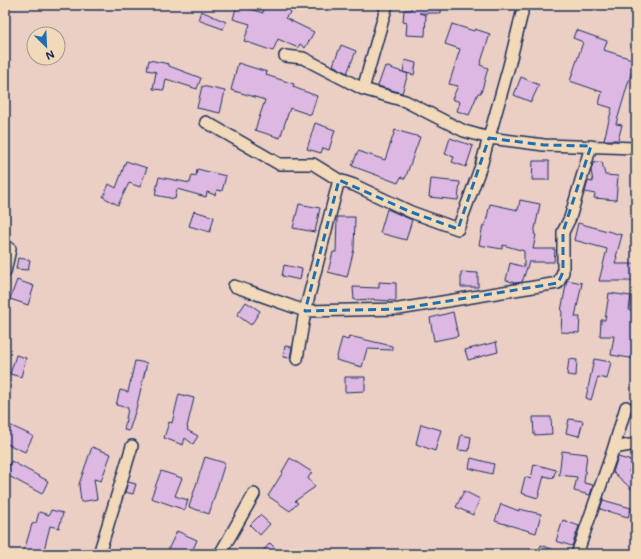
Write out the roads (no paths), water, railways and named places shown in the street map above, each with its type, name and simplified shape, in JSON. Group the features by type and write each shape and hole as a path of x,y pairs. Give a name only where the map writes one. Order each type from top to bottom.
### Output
{"street":[{"path":"363,89 387,5"},
{"path":"206,122 280,164 312,164 339,180 411,212 458,228 481,166 522,13"},
{"path":"285,56 303,58 363,89 405,101 464,131 489,138 544,145 636,148 636,144"},
{"path":"234,286 305,312 399,309 558,283 562,272 563,232 570,218 591,146"},
{"path":"297,359 305,312 339,180"},
{"path":"5,245 10,249 5,272"},
{"path":"577,554 613,450 626,407"},
{"path":"613,450 619,447 636,444"},
{"path":"99,554 132,446"},
{"path":"220,554 254,494"}]}
